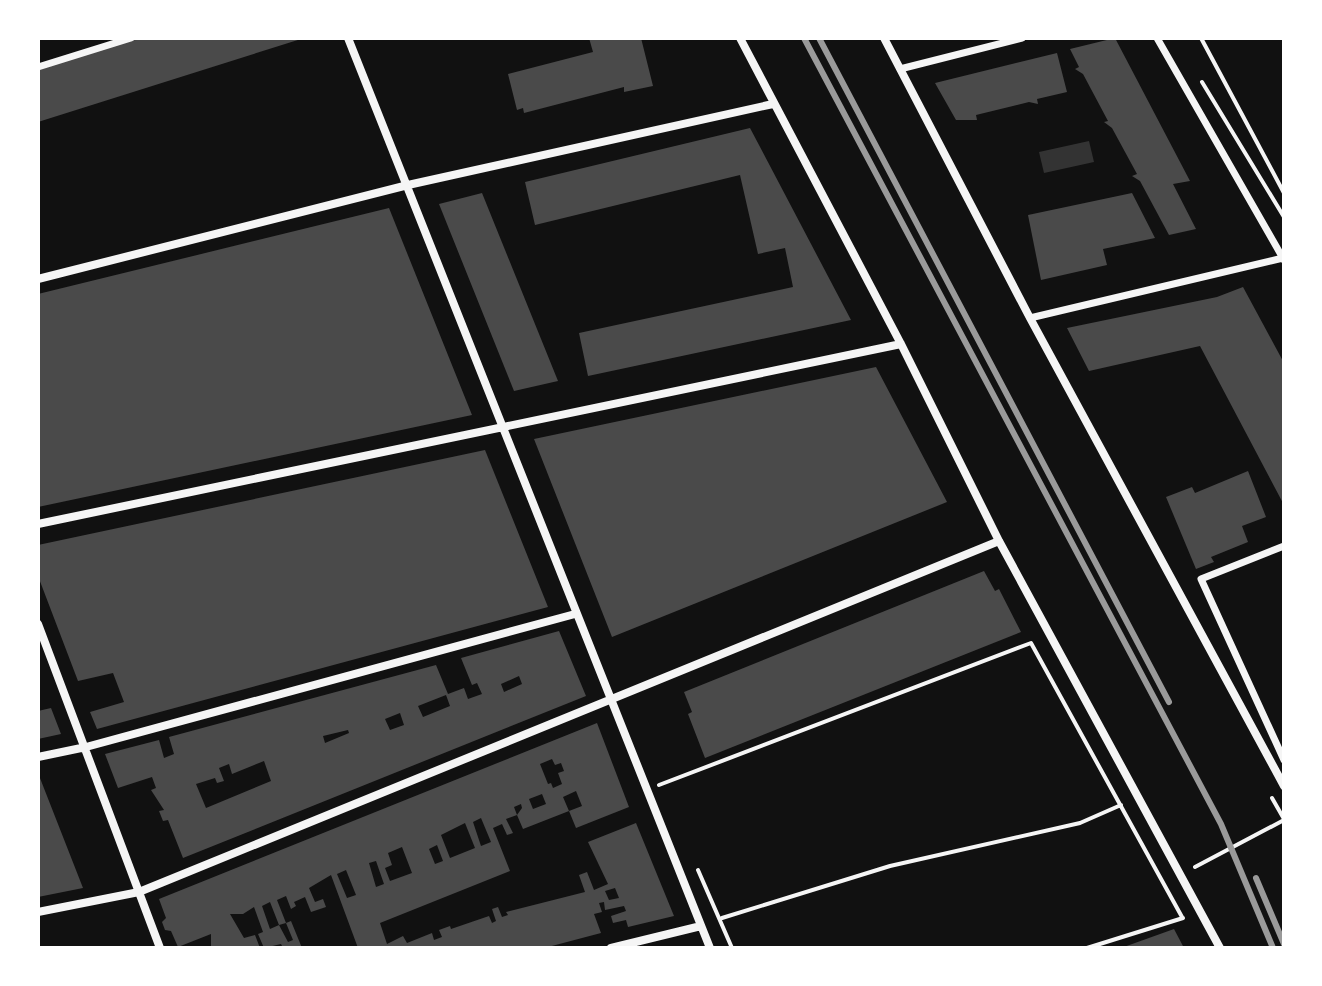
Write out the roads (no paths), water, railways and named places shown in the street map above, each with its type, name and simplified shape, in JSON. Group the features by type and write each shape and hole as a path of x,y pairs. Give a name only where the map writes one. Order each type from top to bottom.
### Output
{"street":[{"path":"38,67 131,38"},
{"path":"348,38 710,948"},
{"path":"740,38 901,344 999,541 1220,948"},
{"path":"884,38 1030,318 1284,786"},
{"path":"900,69 1022,38"},
{"path":"1030,318 1284,259 1157,38"},
{"path":"38,279 408,185 773,104"},
{"path":"38,524 901,344"},
{"path":"38,912 139,892 999,541"},
{"path":"1284,546 1201,579 1284,760"},
{"path":"38,757 86,747 575,614"},
{"path":"38,624 160,948"},
{"path":"611,948 701,926"}],"railway":[{"path":"804,38 1221,824 1273,948"},
{"path":"819,38 1169,702"},
{"path":"1256,878 1284,944"}]}
